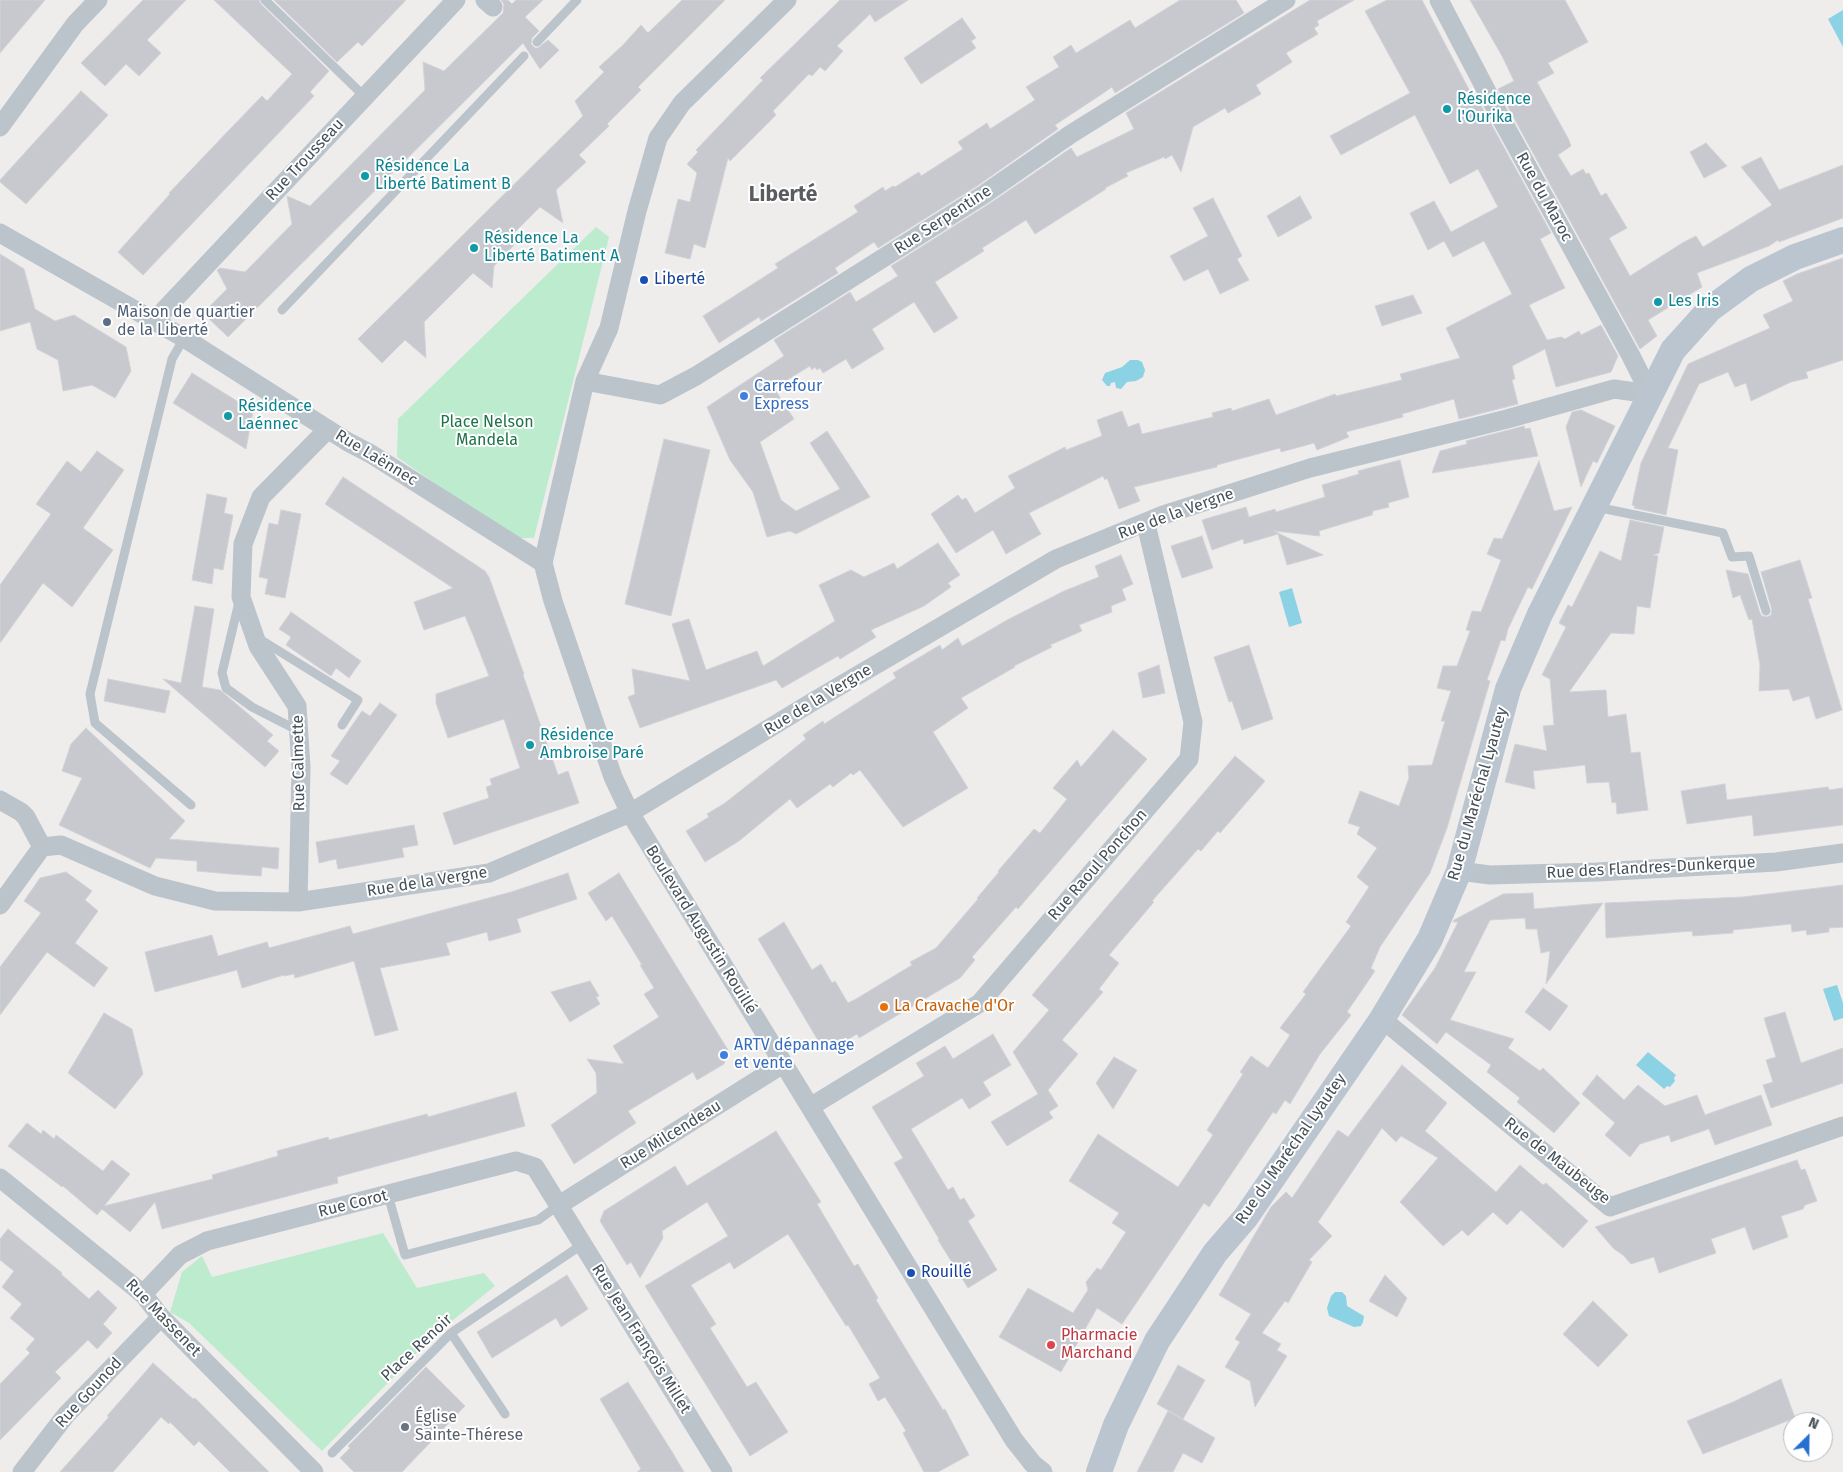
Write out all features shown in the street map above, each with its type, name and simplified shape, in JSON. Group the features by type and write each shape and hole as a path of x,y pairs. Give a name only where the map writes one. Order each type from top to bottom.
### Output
{"main road":[{"name":"Rue du Maréchal Lyautey","path":"1099,1472 1116,1425 1157,1341 1215,1253 1246,1216 1382,1020 1430,939 1459,872 1508,689 1540,614 1673,350 1710,309 1751,279 1795,258 1843,240"}],"street":[{"path":"0,128 75,24 98,0"},
{"name":"Rue Trousseau","path":"154,321 456,0"},
{"path":"544,563 585,381 609,328 637,211 658,138 682,103 788,0"},
{"name":"Rue Serpentine","path":"585,381 660,395 696,376 983,196 1071,134 1286,0"},
{"name":"Rue du Maroc","path":"1439,0 1650,394"},
{"name":"Rue Laënnec","path":"0,233 184,338 544,563"},
{"name":"Rue de la Vergne","path":"42,847 60,845 155,886 215,901 298,902 489,873 630,813 1056,559 1146,524 1163,515 1310,468 1507,419 1614,389 1650,394"},
{"name":"Rue Calmette","path":"298,902 301,767 297,706 258,646 240,596 243,544 262,497 328,429"},
{"name":"Rue Raoul Ponchon","path":"810,1107 980,1003 1189,759 1194,722 1146,524"},
{"name":"Boulevard Augustin Rouillé","path":"544,563 554,601 613,777 630,813 1014,1440 1033,1464 1043,1472"},
{"path":"0,800 26,817 42,847 0,905"},
{"name":"Rue des Flandres-Dunkerque","path":"1459,872 1490,876 1597,872 1776,862 1843,853"},
{"name":"Rue de Maubeuge","path":"1382,1020 1610,1207 1843,1126"},
{"name":"Rue Milcendeau","path":"559,1205 783,1064"},
{"name":"Rue Corot","path":"144,1294 180,1255 206,1241 516,1161 535,1168 559,1205"},
{"name":"Rue Massenet","path":"0,1178 144,1294 161,1317 314,1472"},
{"name":"Rue Jean François Millet","path":"559,1205 723,1472"},
{"name":"Rue Gounod","path":"22,1472 66,1415 161,1317"}],"lane":[{"path":"265,0 365,97"},
{"path":"537,42 577,0"},
{"path":"282,310 524,56"},
{"path":"184,338 172,359 90,694 96,723 191,805"},
{"path":"1594,507 1723,533 1732,557 1749,556 1766,611"},
{"path":"240,596 222,673 226,688 252,707 299,731"},
{"path":"254,636 358,700 342,725"},
{"path":"388,1195 405,1255 538,1220 559,1205"},
{"name":"Place Renoir","path":"332,1452 451,1333 583,1244"},
{"path":"451,1333 505,1414"}],"green space":[{"name":"Place Nelson Mandela","path":"596,227 609,237 534,538 514,538 397,457 398,419"},
{"path":"383,1233 417,1288 484,1273 495,1286 432,1337 322,1451 189,1323 170,1312 182,1272 202,1256 212,1277"}],"water":[{"path":"1843,10 1843,47 1828,19"},
{"path":"1130,360 1142,362 1145,370 1143,377 1136,381 1127,382 1121,389 1116,388 1115,382 1107,386 1102,380 1105,373 1122,367"},
{"path":"1292,588 1302,623 1289,627 1279,592"},
{"path":"1837,985 1843,1003 1843,1018 1834,1021 1823,989"},
{"path":"1648,1052 1676,1075 1675,1081 1670,1087 1667,1086 1664,1089 1636,1065"},
{"path":"1335,1292 1342,1292 1346,1296 1347,1306 1364,1316 1361,1326 1354,1327 1329,1316 1327,1308 1331,1296"}],"building":[{"path":"0,0 45,0 0,53"},
{"path":"143,0 186,0 147,40 161,53 139,76 126,64 105,86 81,63"},
{"path":"214,0 259,0 329,71 310,92 314,96 143,275 118,252 169,193 262,96 267,101 292,74"},
{"path":"274,0 406,0 362,46 358,42 337,62"},
{"name":"Résidence La Liberté Batiment B","path":"501,0 508,0 512,4 516,0 543,0 525,17 539,31 532,38 531,44 538,48 548,40 559,50 540,69 523,43 228,337 203,313 227,289 217,270 220,268 245,272 292,224 287,196 310,206 425,90 423,62 444,71 503,13 504,4"},
{"path":"682,0 725,0 638,87 641,90 607,124 609,126 579,155 586,162 556,190 563,223 540,207 511,236 517,242 494,266 492,288 473,273 424,322 426,358 405,340 382,363 358,339 583,116 575,101 604,72 599,67 641,25 648,33"},
{"path":"840,0 908,0 875,22 870,14 837,46 843,51 825,71 820,67 812,76 809,74 773,111 776,115 730,161 728,158 705,248 694,244 690,259 665,253 678,199 690,202 697,173 687,164 698,152 696,150 763,80 760,78"},
{"path":"1180,0 1236,0 1244,13 1115,93 1112,87 1055,125 1058,129 977,186 878,248 874,242 835,268 838,273 761,321 759,317 719,343 703,316 778,268 775,264 858,212 854,206 883,187 885,191 893,186 895,187 919,172 921,176 963,149 958,142 987,123 990,129 1035,100 1026,87 1059,67 1053,57 1071,45 1076,53 1130,20 1135,28"},
{"path":"1310,0 1354,0 1317,21 1319,25 1314,28 1318,34 1286,53 1292,62 1256,85 1261,94 1228,113 1225,108 1193,127 1181,172 1172,155 1165,159 1164,157 1126,173 1128,176 1105,188 1035,234 1026,220 982,248 984,251 935,282 958,318 934,333 914,302 872,329 884,349 852,369 846,359 823,373 820,368 817,370 815,367 812,370 810,366 774,388 794,419 760,442 781,500 796,511 840,489 810,443 827,431 870,497 796,534 790,531 767,537 753,492 730,460 707,407 784,356 774,340 850,292 856,302 898,276 891,266 989,204 1071,148 1077,157 1134,129 1126,113"},
{"path":"1387,0 1422,0 1475,101 1478,100 1551,233 1540,239 1565,288 1529,305 1547,340 1561,337 1565,339 1579,331 1581,335 1601,325 1618,356 1611,372 1556,387 1545,349 1512,366 1515,379 1512,380 1518,404 1459,419 1454,399 1402,414 1403,417 1346,432 1349,437 1317,450 1314,443 1281,452 1280,448 1217,465 1217,467 1134,487 1140,501 1119,509 1107,478 1105,480 1103,476 1029,513 1041,534 1006,554 993,530 956,553 931,514 958,495 962,500 966,498 975,513 1015,488 1008,476 1065,447 1066,450 1102,436 1097,420 1122,411 1128,427 1139,423 1142,434 1213,417 1212,413 1231,408 1232,411 1269,399 1276,415 1335,394 1336,396 1402,380 1400,374 1460,358 1446,328 1512,294 1484,241 1453,257 1444,241 1428,250 1410,213 1434,201 1451,232 1498,207 1478,169 1450,184 1415,115 1341,155 1330,136 1410,93 1365,11"},
{"path":"1470,0 1565,0 1588,42 1548,63 1554,73 1537,82 1571,146 1558,155 1571,176 1583,169 1586,174 1589,173 1601,196 1606,193 1627,228 1609,238 1630,276 1696,236 1703,247 1772,205 1741,167 1761,157 1779,190 1843,165 1843,218 1779,242 1778,240 1769,246 1697,273 1702,287 1648,320 1657,336 1640,349 1498,89 1514,81"},
{"path":"962,18 976,38 971,41 976,48 921,84 904,58"},
{"path":"81,91 108,115 26,204 0,180"},
{"path":"1706,143 1727,166 1704,178 1690,152"},
{"path":"1300,196 1312,218 1278,237 1267,216"},
{"path":"1213,198 1242,256 1237,259 1249,280 1220,294 1208,269 1184,281 1170,256 1208,236 1193,208"},
{"path":"0,254 24,269 35,309 55,321 74,315 126,347 131,371 115,398 92,385 63,391 58,360 37,349 30,322 0,331"},
{"path":"1843,258 1843,360 1806,372 1808,378 1791,382 1751,401 1746,383 1735,387 1728,372 1699,384 1668,448 1678,450 1666,515 1634,508 1635,506 1632,505 1641,463 1688,364 1770,328 1763,315 1793,301 1783,281 1797,274"},
{"path":"1413,295 1422,313 1382,326 1375,306"},
{"name":"Résidence Laénnec","path":"192,373 253,411 246,449 173,403"},
{"path":"1581,410 1615,426 1597,463 1593,461 1581,487 1566,427 1572,412"},
{"path":"1524,426 1525,429 1530,428 1538,456 1432,473 1440,451 1467,444 1466,441"},
{"path":"664,439 710,450 671,616 625,604"},
{"path":"97,451 124,470 83,528 113,550 72,607 43,583 0,643 0,585 51,514 36,504 67,461 81,472"},
{"path":"1400,460 1409,497 1388,503 1389,507 1373,511 1372,515 1319,531 1320,536 1274,531 1323,555 1287,565 1278,534 1244,544 1243,539 1212,550 1202,520 1246,507 1249,517 1275,509 1276,512 1325,497 1322,485 1359,474 1358,471"},
{"path":"1539,461 1554,511 1572,507 1532,589 1528,587 1508,629 1505,641 1501,640 1487,680 1490,681 1447,828 1430,873 1380,947 1371,968 1375,971 1347,1012 1351,1015 1320,1054 1290,1104 1285,1100 1276,1114 1273,1112 1209,1207 1204,1203 1122,1324 1097,1308 1061,1372 999,1337 1028,1288 1073,1313 1088,1290 1086,1282 1097,1268 1101,1270 1126,1232 1112,1223 1119,1213 1069,1181 1098,1134 1178,1187 1213,1135 1207,1130 1243,1074 1240,1072 1251,1056 1268,1068 1290,1035 1280,1028 1306,994 1303,992 1351,926 1346,922 1369,887 1357,877 1377,848 1357,834 1360,827 1348,823 1360,791 1399,806 1409,778 1408,766 1432,765 1445,721 1441,721 1451,691 1437,688 1443,666 1457,666 1470,631 1466,630 1472,611 1481,612 1501,560 1487,554 1494,538 1502,539"},
{"path":"343,477 485,571 489,577 524,674 558,775 568,771 579,803 454,845 443,813 489,798 486,787 492,785 490,779 520,768 504,719 448,738 436,703 436,694 489,676 473,635 465,616 424,630 414,602 453,588 325,504"},
{"path":"207,494 227,498 224,513 233,515 223,570 214,568 212,584 192,580"},
{"path":"281,510 301,514 285,598 265,594 268,579 259,577 269,523 278,525"},
{"path":"1630,520 1664,527 1659,553 1653,555 1658,556 1650,608 1637,606 1634,634 1611,633 1569,692 1606,690 1608,717 1626,714 1631,753 1640,752 1648,810 1617,814 1616,802 1612,803 1609,782 1587,783 1585,765 1533,771 1535,789 1505,782 1515,744 1547,751 1543,726 1554,725 1550,679 1542,675 1566,627 1559,623 1568,605 1572,607 1600,551 1621,561"},
{"path":"1202,536 1213,568 1182,578 1171,546"},
{"path":"938,543 960,575 948,583 951,587 924,606 871,630 876,637 840,659 838,656 782,688 776,680 640,728 628,697 635,694 632,669 690,681 672,624 689,619 706,670 757,651 763,666 835,621 819,585 851,570 864,577 894,563 897,569"},
{"path":"1121,555 1133,584 1122,589 1126,600 1111,606 1112,612 1079,625 1082,631 1050,645 1052,647 1014,666 961,698 968,708 933,732 968,788 903,827 860,770 853,775 851,773 833,787 830,784 797,808 790,799 739,841 705,862 686,831 709,817 707,814 725,803 806,739 803,735 823,721 824,724 896,678 893,673 940,645 942,650 958,638 962,646 1064,591 1099,577 1095,566"},
{"path":"1800,560 1812,598 1808,599 1842,710 1816,719 1809,696 1793,701 1789,689 1759,691 1760,665 1752,619 1749,620 1740,595 1733,598 1726,570 1748,574 1760,613 1762,616 1767,617 1771,615 1772,610 1761,572"},
{"path":"195,606 214,609 202,687 220,690 273,735 267,741 279,751 265,767 163,679 181,683"},
{"path":"291,612 361,661 349,678 336,668 331,676 286,645 291,637 279,629"},
{"path":"1249,645 1273,719 1242,730 1232,701 1229,702 1214,657"},
{"path":"1159,665 1165,693 1143,698 1138,673"},
{"path":"108,679 170,691 165,713 104,701"},
{"path":"380,703 397,715 347,785 330,774 340,761 331,756 362,711 370,716"},
{"path":"86,728 185,821 169,839 279,848 278,869 262,867 261,876 230,874 197,871 197,861 156,858 150,868 59,825 82,778 62,771 71,744"},
{"path":"1113,730 1147,759 1018,909 1016,907 972,957 975,960 960,978 859,1038 857,1034 832,1049 823,1049 758,939 784,922 812,970 821,964 832,983 835,981 848,1003 856,999 912,965 910,962 936,948 1034,829 1040,833 1067,799 1053,788 1077,760 1081,767"},
{"path":"1235,756 1265,781 1220,833 1218,831 1201,851 1198,849 1152,901 1154,902 1109,955 1119,963 1099,989 1103,992 1062,1040 1078,1054 1048,1090 1058,1106 1049,1112 1053,1118 1007,1146 991,1122 1038,1094 1013,1052 1049,1010 1032,995"},
{"path":"1725,784 1727,800 1828,787 1829,790 1843,788 1843,825 1754,836 1752,815 1687,824 1681,791"},
{"path":"414,825 418,845 402,848 404,857 338,869 336,859 319,863 316,842"},
{"path":"66,872 92,891 85,900 98,911 75,943 108,968 94,987 47,952 0,1015 0,967 41,913 24,901 40,878"},
{"path":"568,873 577,899 517,919 521,932 489,941 487,932 446,943 450,955 380,968 398,1030 375,1036 354,961 295,978 294,974 284,975 242,988 237,970 155,992 145,952 212,935 218,956 267,942 269,948 350,926 353,934 511,892"},
{"path":"619,873 728,1050 724,1064 697,1080 693,1072 628,1111 636,1123 574,1164 551,1125 597,1093 596,1073 587,1059 624,1064 613,1046 659,1017 644,994 654,988 640,965 642,965 612,916 606,921 588,893"},
{"path":"1843,885 1843,927 1829,928 1829,932 1807,935 1806,930 1792,932 1791,924 1733,930 1733,933 1693,936 1692,931 1606,938 1605,903 1743,897"},
{"path":"1533,893 1534,909 1603,903 1546,984 1550,951 1541,953 1537,929 1526,929 1525,918 1490,920 1464,972 1476,972 1450,1020 1514,1039 1508,1048 1540,1071 1543,1068 1580,1103 1554,1133 1517,1102 1520,1098 1487,1072 1491,1065 1446,1032 1437,1044 1402,1015 1435,968 1458,922 1453,922 1454,920 1503,894"},
{"path":"590,981 599,996 596,997 600,1004 570,1022 551,992"},
{"path":"1543,988 1568,1006 1550,1031 1525,1012"},
{"path":"1785,1012 1801,1063 1843,1048 1843,1083 1771,1108 1763,1085 1773,1082 1766,1060 1776,1057 1764,1018"},
{"path":"104,1013 132,1029 143,1074 115,1109 68,1073"},
{"path":"993,1034 1011,1065 983,1082 991,1095 969,1109 962,1098 911,1129 948,1190 953,1187 960,1200 964,1198 975,1216 968,1221 997,1270 968,1288 894,1163 903,1158 872,1107 924,1076 916,1063 945,1046 953,1059"},
{"path":"1114,1057 1137,1070 1113,1109 1096,1083"},
{"path":"1402,1065 1447,1103 1425,1131 1496,1192 1520,1165 1543,1185 1546,1183 1588,1221 1563,1248 1521,1210 1507,1225 1493,1212 1468,1236 1462,1230 1443,1246 1400,1202 1438,1158 1401,1136 1396,1142 1382,1128 1318,1222 1332,1236 1309,1260 1312,1262 1288,1303 1285,1301 1262,1333 1281,1344 1277,1350 1287,1356 1255,1407 1250,1381 1225,1367 1240,1342 1235,1339 1251,1314 1219,1295 1271,1207 1286,1192 1292,1198 1338,1130 1348,1137"},
{"path":"1597,1075 1624,1100 1638,1085 1665,1106 1697,1095 1705,1115 1761,1095 1772,1125 1715,1145 1709,1129 1671,1142 1669,1135 1640,1144 1630,1157 1605,1135 1615,1123 1582,1094"},
{"path":"516,1092 525,1126 337,1177 338,1183 162,1229 155,1202 130,1232 102,1209 97,1215 63,1186 8,1146 27,1123 41,1134 43,1130 54,1139 56,1135 103,1171 112,1160 130,1174 104,1206 213,1179 212,1175 278,1156 277,1151 328,1137 329,1140 427,1114 428,1117"},
{"path":"776,1131 821,1202 817,1204 854,1266 858,1264 878,1298 876,1300 943,1410 945,1409 969,1455 938,1472 924,1472 903,1433 906,1431 885,1397 878,1401 869,1384 880,1378 848,1325 846,1326 788,1234 734,1269 730,1262 691,1285 716,1324 710,1328 747,1387 756,1382 788,1432 750,1456 645,1286 728,1236 707,1202 662,1231 663,1238 640,1278 631,1262 627,1265 600,1221 604,1211 675,1166 687,1186"},
{"path":"1797,1160 1801,1170 1805,1169 1817,1201 1805,1205 1803,1209 1781,1216 1788,1237 1753,1250 1745,1227 1711,1239 1716,1253 1659,1273 1654,1257 1631,1264 1614,1249 1595,1227"},
{"path":"8,1229 62,1273 89,1299 98,1290 117,1308 103,1324 112,1333 97,1349 88,1340 55,1372 61,1378 0,1440 0,1384 30,1353 26,1349 35,1339 10,1318 22,1304 2,1287 14,1271 0,1260 0,1239"},
{"path":"567,1275 588,1309 561,1327 556,1318 492,1358 477,1332"},
{"path":"1385,1275 1407,1298 1397,1317 1369,1301"},
{"path":"1593,1301 1628,1335 1598,1367 1563,1334"},
{"path":"153,1363 193,1399 195,1398 269,1472 230,1472 199,1441 194,1446 170,1422 169,1424 161,1417 113,1472 60,1472 109,1417 107,1416"},
{"path":"1178,1365 1205,1380 1183,1419 1157,1404"},
{"name":"Église Sainte-Thérese","path":"426,1367 465,1406 402,1472 354,1472 340,1458 350,1448 348,1446"},
{"path":"1781,1379 1793,1412 1783,1412 1783,1423 1703,1454 1687,1421"},
{"path":"628,1382 684,1472 637,1472 641,1469 600,1399"},
{"path":"1168,1411 1215,1438 1202,1463 1183,1453 1173,1472 1137,1472"}],"place":[{"name":"Résidence l'Ourika","path":"1447,109"},
{"name":"Résidence La Liberté Batiment B","path":"365,176"},
{"name":"Résidence La Liberté Batiment A","path":"474,248"},
{"name":"Liberté","path":"644,280"},
{"name":"Les Iris","path":"1658,302"},
{"name":"Maison de quartier de la Liberté","path":"107,322"},
{"name":"Carrefour Express","path":"744,396"},
{"name":"Résidence Laénnec","path":"228,416"},
{"name":"Résidence Ambroise Paré","path":"530,745"},
{"name":"La Cravache d'Or","path":"884,1007"},
{"name":"ARTV dépannage et vente","path":"724,1055"},
{"name":"Rouillé","path":"911,1273"},
{"name":"Pharmacie Marchand","path":"1051,1345"},
{"name":"Église Sainte-Thérese","path":"405,1427"}],"district":[{"name":"Liberté","path":"783,195"}]}
